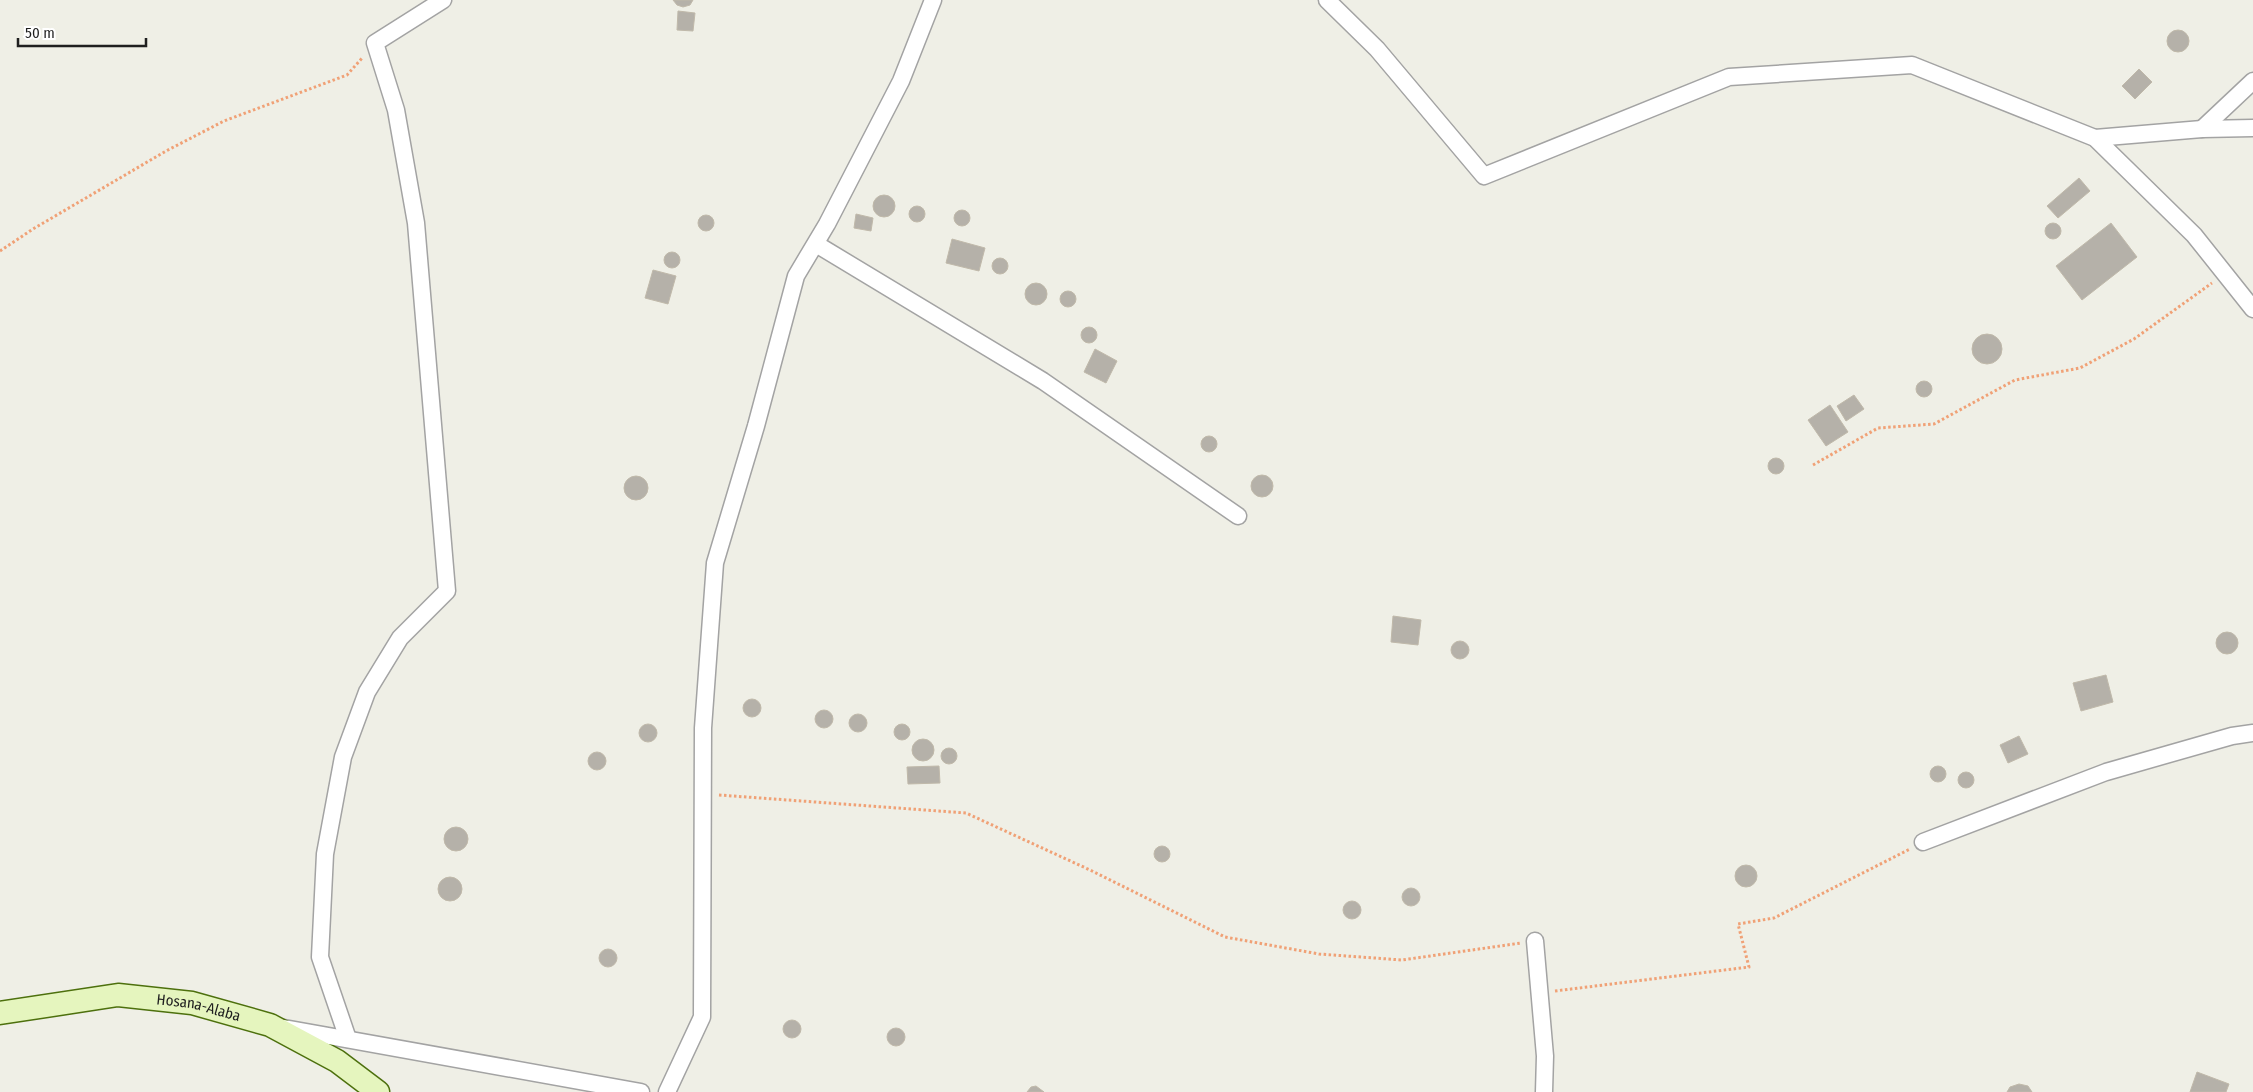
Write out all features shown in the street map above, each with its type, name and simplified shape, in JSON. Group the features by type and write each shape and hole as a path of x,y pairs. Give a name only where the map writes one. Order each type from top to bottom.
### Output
{"main road":[{"name":"Hosana-Alaba","path":"0,1013 118,995 192,1002 270,1025 337,1061 378,1092"}],"street":[{"path":"348,1039 320,957 325,854 343,757 367,692 400,638 447,591 416,223 396,110 376,44 444,0"},
{"path":"667,1092 702,1017 702,728 714,563 756,426 796,276 816,244 901,81 932,0"},
{"path":"1327,0 1377,49 1484,176 1729,78 1912,65 2095,138 2194,234 2253,309"},
{"path":"2202,129 2253,81"},
{"path":"2095,138 2202,129 2253,128"},
{"path":"816,244 1044,381 1238,516"},
{"path":"1924,842 2106,772 2232,736 2253,733"},
{"path":"1535,941 1546,1056 1544,1092"},
{"path":"270,1025 642,1092"}],"path":[{"path":"0,251 33,229 166,151 224,121 347,75 376,44"},
{"path":"1813,465 1878,428 1934,424 2015,380 2080,368 2134,339 2225,274"},
{"path":"703,794 966,813 1090,870 1225,937 1319,954 1402,960 1535,941"},
{"path":"1539,993 1749,967 1738,924 1774,918 1924,842"}],"building":[{"path":"673,0 693,0 690,5 683,7 677,5"},
{"path":"678,11 695,13 693,31 677,30"},
{"path":"2178,30 2186,33 2189,41 2186,49 2178,52 2170,49 2167,41 2170,33"},
{"path":"2139,69 2152,82 2135,99 2122,86"},
{"path":"2079,178 2090,191 2058,218 2047,206"},
{"path":"884,195 892,198 895,206 892,214 884,217 876,214 873,206 876,198"},
{"path":"914,206 920,206 925,211 923,220 914,222 909,217 909,211"},
{"path":"959,210 965,210 970,215 968,224 959,226 954,221 954,215"},
{"path":"856,214 873,218 871,231 854,228"},
{"path":"703,215 709,215 714,220 712,229 703,231 698,226 698,220"},
{"path":"2050,223 2056,223 2061,228 2059,237 2050,239 2045,234 2045,228"},
{"path":"2111,223 2137,257 2082,300 2056,266"},
{"path":"952,239 985,248 979,271 946,263"},
{"path":"669,252 675,252 680,257 678,266 669,268 664,263 664,257"},
{"path":"997,258 1003,258 1008,263 1006,272 997,274 992,269 992,263"},
{"path":"653,270 676,276 668,304 645,298"},
{"path":"1036,283 1044,286 1047,294 1044,302 1036,305 1028,302 1025,294 1028,286"},
{"path":"1065,291 1071,291 1076,296 1074,305 1065,307 1060,302 1060,296"},
{"path":"1086,327 1092,327 1097,332 1095,341 1086,343 1081,338 1081,332"},
{"path":"1987,334 1998,338 2002,349 1998,360 1987,364 1976,360 1972,349 1976,338"},
{"path":"1095,349 1117,361 1106,383 1084,372"},
{"path":"1921,381 1927,381 1932,386 1930,395 1921,397 1916,392 1916,386"},
{"path":"1854,395 1864,409 1846,421 1837,406"},
{"path":"1830,405 1848,432 1826,446 1808,420"},
{"path":"1206,436 1212,436 1217,441 1215,450 1206,452 1201,447 1201,441"},
{"path":"1773,458 1779,458 1784,463 1782,472 1773,474 1768,469 1768,463"},
{"path":"1262,475 1270,478 1273,486 1270,494 1262,497 1254,494 1251,486 1254,478"},
{"path":"636,476 641,477 647,483 647,493 641,499 636,500 631,499 625,493 624,488 625,483 631,477"},
{"path":"1393,616 1421,620 1418,645 1391,642"},
{"path":"2227,632 2235,635 2238,643 2235,651 2227,654 2219,651 2216,643 2219,635"},
{"path":"1460,641 1466,644 1469,650 1466,656 1460,659 1454,656 1451,650 1454,644"},
{"path":"2106,675 2113,702 2081,711 2073,683"},
{"path":"748,699 756,699 761,704 759,715 748,717 743,712 743,704"},
{"path":"820,710 828,710 833,715 831,726 820,728 815,723 815,715"},
{"path":"854,714 862,714 867,719 865,730 854,732 849,727 849,719"},
{"path":"644,724 652,724 657,729 655,740 644,742 639,737 639,729"},
{"path":"899,724 905,724 910,729 908,738 899,740 894,735 894,729"},
{"path":"2019,736 2028,754 2008,763 2000,745"},
{"path":"923,739 931,742 934,750 931,758 923,761 915,758 912,750 915,742"},
{"path":"946,748 952,748 957,753 955,762 946,764 941,759 941,753"},
{"path":"593,752 601,752 606,757 604,768 593,770 588,765 588,757"},
{"path":"939,766 940,783 908,784 907,767"},
{"path":"1935,766 1941,766 1946,771 1944,780 1935,782 1930,777 1930,771"},
{"path":"1963,772 1969,772 1974,777 1972,786 1963,788 1958,783 1958,777"},
{"path":"456,827 461,828 467,834 467,844 461,850 456,851 451,850 445,844 444,839 445,834 451,828"},
{"path":"1159,846 1165,846 1170,851 1168,860 1159,862 1154,857 1154,851"},
{"path":"1746,865 1756,872 1757,876 1750,886 1746,887 1736,880 1735,876 1742,866"},
{"path":"450,877 455,878 461,884 461,894 455,900 450,901 445,900 439,894 438,889 439,884 445,878"},
{"path":"1411,888 1417,891 1420,897 1417,903 1411,906 1405,903 1402,897 1405,891"},
{"path":"1352,901 1358,904 1361,910 1358,916 1352,919 1346,916 1343,910 1346,904"},
{"path":"604,949 612,949 617,954 615,965 604,967 599,962 599,954"},
{"path":"788,1020 796,1020 801,1025 799,1036 788,1038 783,1033 783,1025"},
{"path":"892,1028 900,1028 905,1033 903,1044 892,1046 887,1041 887,1033"},
{"path":"2197,1072 2229,1084 2226,1092 2190,1092"},
{"path":"2019,1084 2028,1086 2032,1092 2007,1092 2010,1087"},
{"path":"1036,1086 1044,1092 1027,1092 1031,1087"}]}
